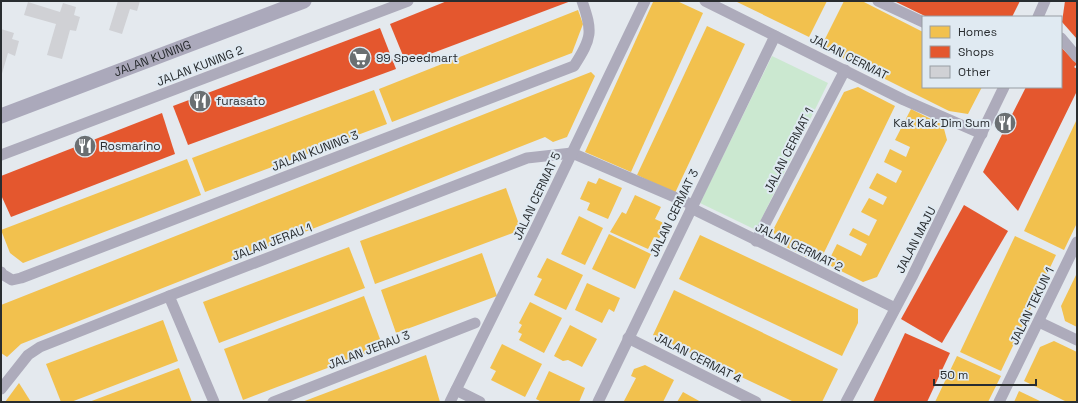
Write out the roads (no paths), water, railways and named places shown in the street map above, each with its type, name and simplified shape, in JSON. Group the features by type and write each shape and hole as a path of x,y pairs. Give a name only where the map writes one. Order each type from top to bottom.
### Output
{"street":[{"name":"JALAN KUNING","path":"1,116 304,1"},
{"name":"JALAN KUNING 2","path":"1,155 408,1"},
{"name":"JALAN KUNING 3","path":"1,272 12,280 21,278 574,66 586,47 590,24 582,1"},
{"name":"JALAN CERMAT 5","path":"450,402 645,1"},
{"name":"JALAN CERMAT","path":"705,1 904,100 982,134"},
{"path":"878,1 922,22"},
{"path":"1041,15 1045,1"},
{"name":"JALAN CERMAT 3","path":"598,402 775,36"},
{"path":"1062,39 1077,57"},
{"name":"JALAN CERMAT 1","path":"756,241 845,70"},
{"name":"JALAN MAJU","path":"846,402 895,308 1004,88"},
{"name":"JALAN CERMAT 2","path":"572,153 692,207 756,241 895,308"},
{"name":"JALAN JERAU 1","path":"1,389 28,355 40,347 519,161 537,156 572,153"},
{"name":"JALAN TEKUN 1","path":"999,402 1077,242"},
{"path":"169,296 214,402"},
{"path":"1039,322 1077,340"},
{"name":"JALAN JERAU 3","path":"273,402 475,323"},
{"name":"JALAN CERMAT 4","path":"628,338 756,402"},
{"path":"456,390 480,402"}],"place":[{"name":"99 Speedmart","path":"360,58"},
{"name":"furasato","path":"200,101"},
{"name":"Kak Kak Dim Sum","path":"1005,123"},
{"name":"Rosmarino","path":"85,146"}]}
